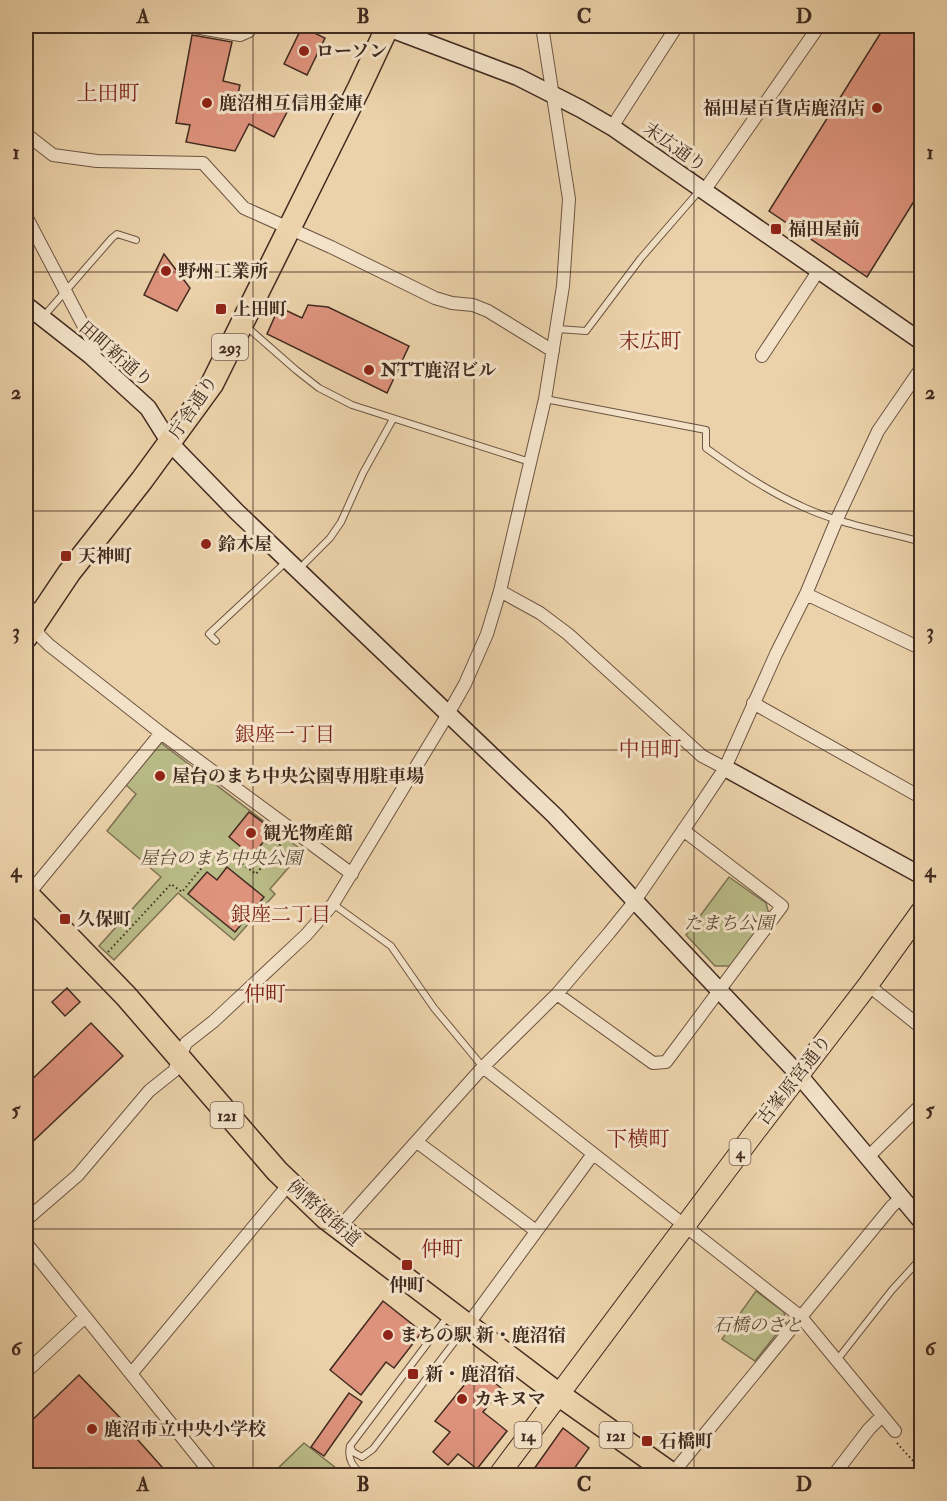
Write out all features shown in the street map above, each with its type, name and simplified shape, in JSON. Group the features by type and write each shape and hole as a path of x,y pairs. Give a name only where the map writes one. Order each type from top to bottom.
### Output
{"highway":[{"name":"庁舎通り","path":"29,621 170,442 212,384 359,88 386,26"},
{"name":"例幣使街道","path":"26,895 96,965 289,1184 338,1229 558,1394 673,1475"}],"main road":[{"name":"古峯原宮通り","path":"558,1394 868,985 921,909"},
{"name":"14","path":"498,1476 558,1394"}],"street":[{"path":"189,26 240,35 249,32 252,26"},
{"name":"末広通り","path":"386,26 518,77 612,127 921,342"},
{"path":"26,1220 78,1175 143,1098 174,1071 186,1043 214,1021 306,935 333,904 448,714 465,684 487,634 500,591 545,399 563,286 569,199 542,26"},
{"path":"612,127 677,26"},
{"path":"702,190 819,26"},
{"path":"26,134 53,155 97,161 203,163 244,208 435,298 452,303 473,305 488,311 554,351"},
{"path":"26,216 92,342 91,356"},
{"path":"762,356 819,270"},
{"name":"田町新通り","path":"26,304 91,356 148,408 170,442 237,512 555,815 634,902 799,1075 921,1221"},
{"path":"338,1229 483,1067 557,994 634,902 725,768 753,703 806,594 837,519 878,431 921,367"},
{"path":"500,591 540,613 568,634 702,756 921,876"},
{"path":"806,594 921,649"},
{"path":"29,621 49,645 161,733 352,874"},
{"path":"753,703 921,798"},
{"path":"26,895 161,733"},
{"path":"557,994 653,1063 666,1062 782,906 683,830"},
{"path":"868,985 921,1028"},
{"path":"483,1067 801,1317 895,1431"},
{"path":"868,1157 921,1104"},
{"path":"417,1142 536,1231"},
{"path":"458,1320 536,1231 593,1154"},
{"path":"131,1374 289,1184"},
{"path":"673,1475 892,1206 901,1198"},
{"path":"26,1244 213,1476"},
{"path":"26,1372 85,1317"},
{"path":"833,1476 869,1429 882,1416"}],"lane":[{"path":"557,329 586,332 641,258 702,190"},
{"path":"43,318 117,234 136,240"},
{"path":"242,322 319,388 352,405 530,462"},
{"path":"545,399 706,430 706,448 736,471 802,507 921,542"},
{"path":"216,641 209,634 330,537 341,522 363,473 393,419"},
{"path":"333,904 391,946 434,1008 483,1067"},
{"path":"837,1360 921,1257"},
{"path":"363,1476 349,1460 350,1446 458,1320"},
{"path":"350,1446 353,1452 362,1457 373,1449 458,1320"}],"path":[{"path":"96,965 171,884 182,892 213,854 224,850 256,874 292,831"},
{"path":"895,1431 896,1441 921,1471"}],"green space":[{"name":"屋台のまち中央公園","path":"161,743 303,851 270,889 275,894 234,940 178,893 114,960 99,946 161,877 107,831 136,794 126,785"},
{"name":"たまち公園","path":"729,877 766,903 769,914 731,966 715,966 686,935"},
{"name":"石橋のさと","path":"756,1291 784,1312 786,1322 755,1361 722,1339"},
{"path":"304,1443 345,1475 271,1475"}],"building":[{"name":"福田屋百貨店鹿沼店","path":"885,26 921,26 921,190 867,277 769,211"},
{"name":"ローソン","path":"302,27 325,38 307,75 284,64"},
{"name":"鹿沼相互信用金庫","path":"192,35 232,42 223,81 240,85 237,98 262,110 266,102 287,112 274,137 249,124 235,151 186,142 190,125 176,123"},
{"name":"野州工業所","path":"164,254 190,288 177,311 144,295"},
{"name":"NTT鹿沼ビル","path":"308,305 328,307 409,346 387,393 267,334 279,307 302,318"},
{"name":"観光物産館","path":"249,812 273,830 252,856 229,837"},
{"path":"227,867 264,897 235,932 188,894 207,872 217,880"},
{"path":"67,988 80,1002 65,1016 52,1002"},
{"path":"91,1023 123,1056 26,1148 26,1085"},
{"path":"383,1301 422,1332 394,1368 386,1362 361,1395 330,1370"},
{"path":"478,1368 502,1389 483,1412 507,1431 477,1469 458,1454 448,1465 433,1452 450,1432 435,1421"},
{"path":"79,1375 131,1429 129,1430 170,1476 26,1476 26,1426"},
{"path":"349,1393 362,1402 324,1456 311,1447"},
{"path":"563,1428 589,1448 569,1476 529,1476"}],"place":[{"name":"ローソン","path":"304,51"},
{"name":"鹿沼相互信用金庫","path":"207,103"},
{"name":"福田屋百貨店鹿沼店","path":"877,108"},
{"name":"福田屋前","path":"776,229"},
{"name":"野州工業所","path":"166,271"},
{"name":"上田町","path":"221,309"},
{"name":"NTT鹿沼ビル","path":"369,370"},
{"name":"鈴木屋","path":"206,544"},
{"name":"天神町","path":"66,556"},
{"name":"屋台のまち中央公園専用駐車場","path":"160,776"},
{"name":"観光物産館","path":"251,833"},
{"name":"久保町","path":"65,919"},
{"name":"仲町","path":"407,1265"},
{"name":"まちの駅 新・鹿沼宿","path":"388,1335"},
{"name":"新・鹿沼宿","path":"413,1374"},
{"name":"カキヌマ","path":"462,1399"},
{"name":"鹿沼市立中央小学校","path":"92,1429"},
{"name":"石橋町","path":"647,1441"}],"district":[{"name":"上田町","path":"108,93"},
{"name":"末広町","path":"650,341"},
{"name":"銀座一丁目","path":"285,734"},
{"name":"中田町","path":"650,749"},
{"name":"銀座二丁目","path":"281,914"},
{"name":"仲町","path":"265,994"},
{"name":"下横町","path":"638,1139"},
{"name":"仲町","path":"442,1249"}]}
